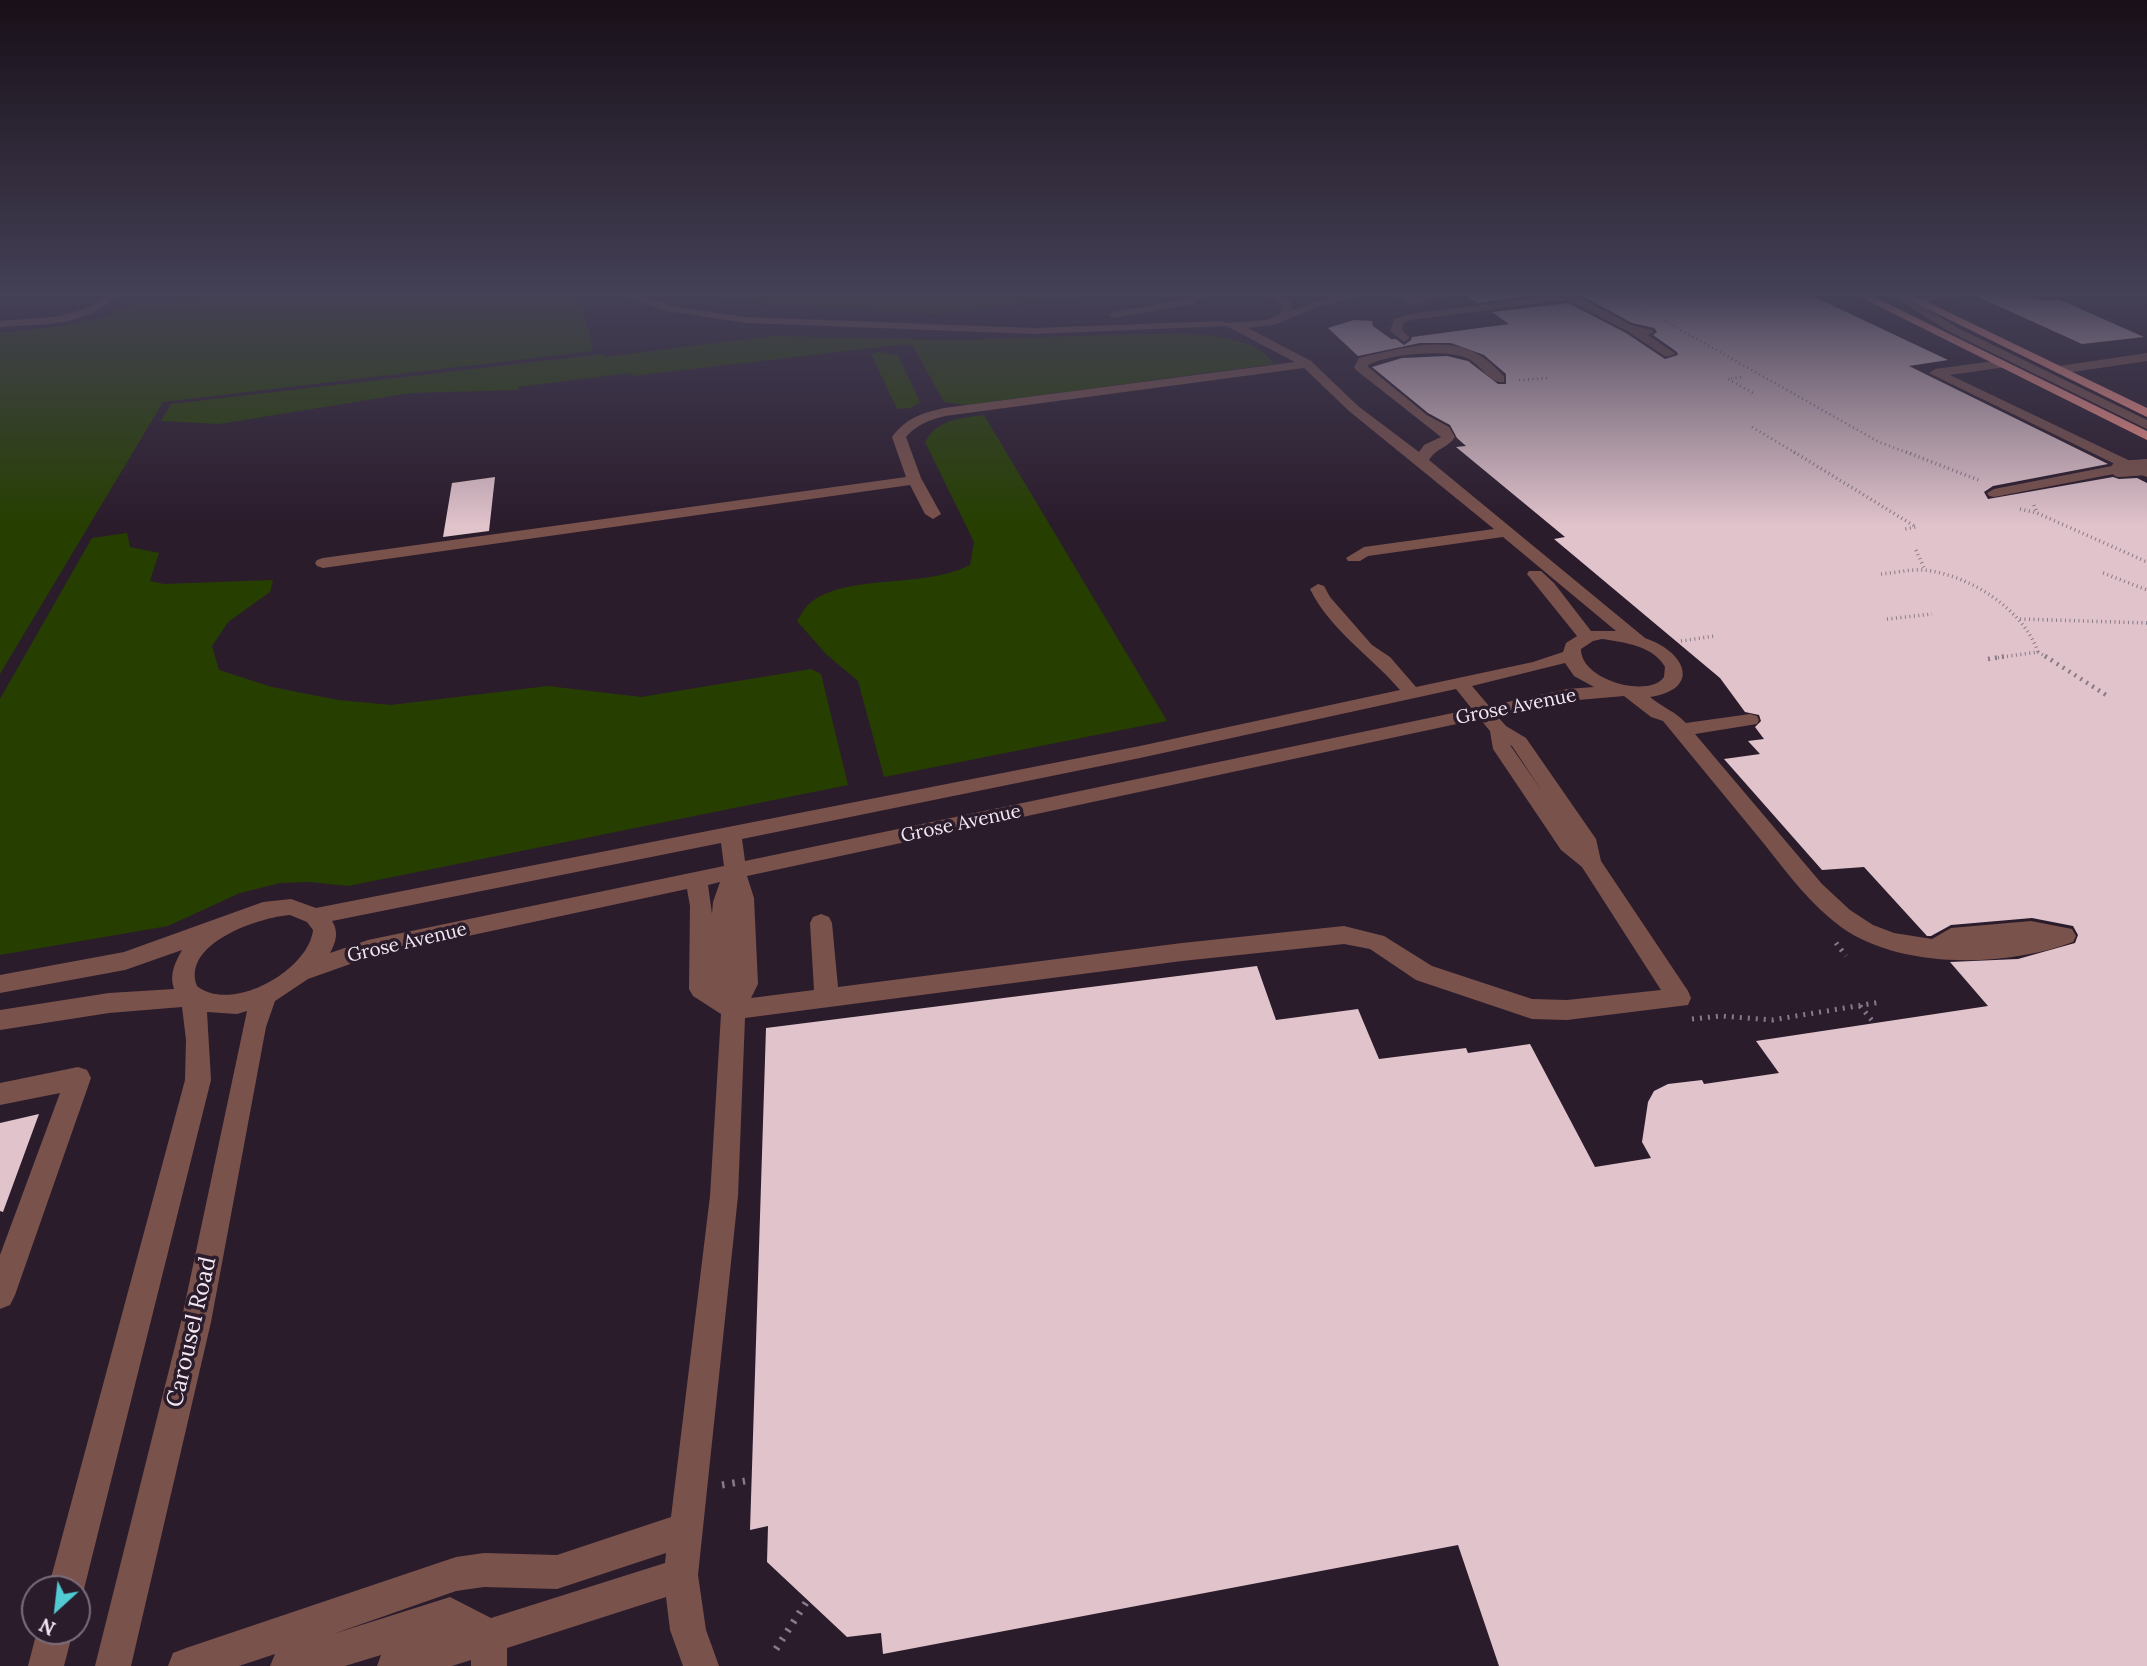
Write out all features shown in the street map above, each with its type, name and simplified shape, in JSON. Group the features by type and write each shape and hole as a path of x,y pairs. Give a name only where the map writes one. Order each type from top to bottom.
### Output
{"highway":[{"path":"2017,371 2147,436"},
{"path":"2061,371 2147,413"}],"street":[{"path":"933,514 915,480 899,437 906,425 921,418 954,411 1256,371"},
{"path":"1314,371 1361,414 1422,460 1567,585 1638,640 1661,653 1674,669 1673,680 1664,688 1675,724"},
{"path":"1375,371 1422,418 1448,437 1429,448 1422,460"},
{"path":"1489,371 1500,379"},
{"path":"1947,371 1931,373 2147,474"},
{"path":"2038,371 2147,425"},
{"path":"1361,414 1365,425 1486,535 1548,586 1587,637"},
{"path":"1388,432 1419,440 1428,439 1437,431"},
{"path":"1999,492 2119,469 2147,467"},
{"path":"323,563 915,480"},
{"path":"1453,541 1441,547 1372,559 1354,558 1364,552 1505,532"},
{"path":"1638,640 1620,635 1587,637 1578,641 1570,655 1574,665 1585,676 1625,691 1675,724 1814,890 1839,915 1874,935 1912,947 1938,947"},
{"name":"Grose Avenue","path":"316,916 1232,733 1538,666 1570,655"},
{"path":"1384,661 1412,693"},
{"path":"696,881 701,906 701,989 733,1010 1182,952 1344,935 1376,942 1424,973 1532,1009 1567,1010 1679,998 1590,862 1569,845 1500,745 1492,721 1460,683"},
{"name":"Grose Avenue","path":"305,971 368,949 735,872 1492,721 1567,695 1649,692 1664,688"},
{"path":"1675,724 1750,720"},
{"path":"701,1666 688,1630 681,1575 724,1196 733,1010 746,984 743,898 735,872 730,834"},
{"path":"0,984 125,961 219,928 255,912 274,908 291,907 316,916 323,926 324,940 318,955 305,971 287,985 241,1003 219,1005 192,998 109,1003 0,1020"},
{"path":"821,923 827,997"},
{"path":"70,1575 198,1080 198,1040 192,998 183,987 181,975 187,960 200,943 219,928"},
{"name":"Carousel Road","path":"113,1666 196,1322 254,1027 264,996"},
{"path":"0,1094 78,1078 0,1295"},
{"path":"186,1666 456,1574 484,1570 557,1572 686,1529"},
{"path":"395,1666 489,1651 681,1575"},
{"path":"288,1666 450,1615 489,1651"},
{"path":"46,1666 51,1645"}],"path":[{"path":"1753,371 1879,442 1999,492"},
{"path":"1741,377 1728,379 1753,393"},
{"path":"1729,386 1737,384"},
{"path":"1752,428 1916,527 1905,528 1907,531"},
{"path":"2016,508 2037,513 2147,562"},
{"path":"2102,542 2111,538"},
{"path":"1916,550 1925,570"},
{"path":"1881,574 1925,570 1972,588 2020,618 2038,652 2106,695"},
{"path":"2103,573 2147,590"},
{"path":"1887,619 1932,614"},
{"path":"2020,618 2147,623"},
{"path":"1678,641 1715,636"},
{"path":"1988,659 2038,652"},
{"path":"1828,935 1846,956"},
{"path":"1682,1020 1721,1016 1772,1020 1881,1002"},
{"path":"1860,1005 1875,1024"},
{"path":"720,1485 745,1481"},
{"path":"776,1649 807,1601"}],"green space":[{"path":"0,371 427,371 163,402 0,674"},
{"path":"458,371 677,371 632,376 630,373 518,387 517,390 411,393 219,424 161,421 171,404"},
{"path":"879,371 905,371 920,402 911,408 897,409"},
{"path":"927,371 1223,371 967,405 944,402"},
{"path":"984,415 1167,721 884,777 858,681 826,654 797,621 808,605 826,594 844,588 931,577 970,565 974,542 925,442 936,428 943,424"},
{"path":"127,533 130,547 159,553 150,581 164,584 273,580 270,592 228,622 212,646 219,670 272,687 338,700 391,705 548,686 641,697 811,669 821,674 848,785 348,886 309,882 280,883 240,893 168,926 0,955 0,699 92,538"}],"building":[{"path":"1377,371 1481,371 1498,384 1506,384 1506,374 1502,371 1919,371 2108,464 1993,486 1984,492 1988,499 2113,477 2137,478 2147,483 2147,1666 1499,1666 1458,1545 883,1654 881,1633 847,1637 767,1562 768,1526 750,1530 766,1028 1257,966 1276,1020 1358,1009 1379,1059 1466,1048 1468,1053 1530,1044 1595,1167 1651,1158 1642,1142 1648,1102 1654,1091 1668,1084 1702,1080 1704,1084 1779,1073 1756,1041 1988,1006 1950,962 2018,959 2075,943 2078,935 2073,926 2032,918 1951,925 1927,936 1864,867 1822,870 1724,759 1760,754 1748,741 1764,739 1755,727 1761,721 1759,715 1745,712 1720,678 1554,539 1565,537 1456,447 1466,446 1457,438 1450,425 1428,413"},
{"path":"495,477 489,531 443,537 452,483"},
{"path":"39,1114 3,1212 0,1211 0,1123"}]}
